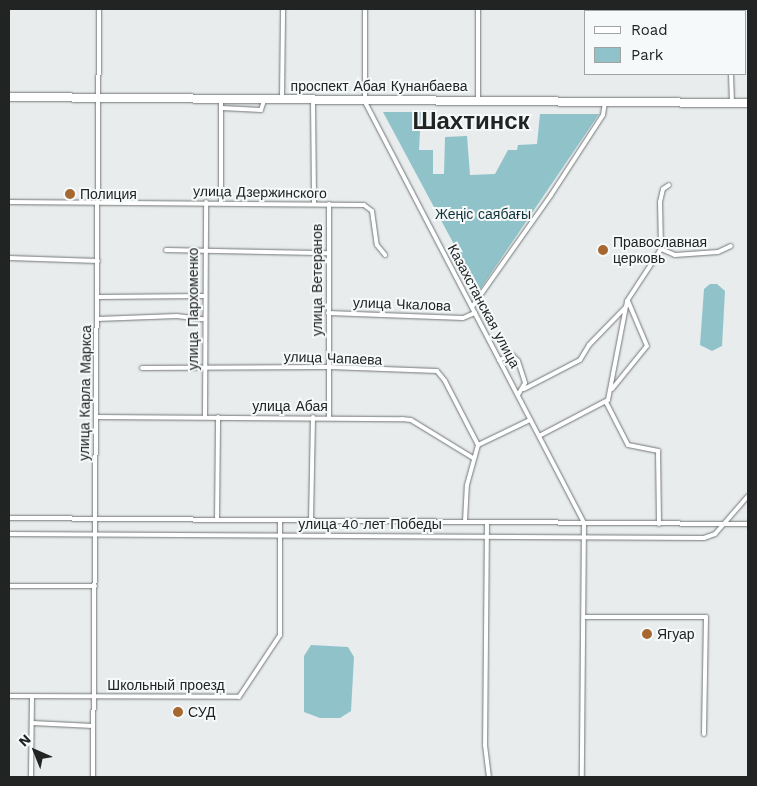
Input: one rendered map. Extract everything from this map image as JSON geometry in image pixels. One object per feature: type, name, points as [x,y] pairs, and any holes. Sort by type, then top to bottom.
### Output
[{"type":"street","name":"улица Карла Маркса","points":[[93,777],[99,9]]},
{"type":"street","points":[[282,97],[283,9]]},
{"type":"street","name":"Казахстанская улица","points":[[365,9],[365,102],[584,523]]},
{"type":"street","points":[[478,9],[478,100]]},
{"type":"street","points":[[731,75],[732,103]]},
{"type":"street","name":"проспект Абая Кунанбаева","points":[[9,94],[264,101],[478,100],[748,103]]},
{"type":"street","name":"проспект Абая Кунанбаева","points":[[221,99],[365,96],[478,100]]},
{"type":"street","name":"проспект Абая Кунанбаева","points":[[9,99],[98,97]]},
{"type":"street","points":[[221,99],[221,202]]},
{"type":"street","points":[[222,108],[261,110],[264,101]]},
{"type":"street","name":"улица Ветеранов","points":[[313,101],[314,203]]},
{"type":"street","points":[[472,307],[551,195],[603,114],[605,101]]},
{"type":"street","points":[[612,389],[627,301],[661,249],[660,202],[662,189],[669,185]]},
{"type":"street","name":"улица Дзержинского","points":[[9,202],[314,203],[369,207],[377,245],[385,255]]},
{"type":"street","name":"улица Пархоменко","points":[[205,417],[203,319],[206,202]]},
{"type":"street","name":"улица Ветеранов","points":[[329,204],[329,417]]},
{"type":"street","points":[[661,249],[675,255],[718,252],[731,246]]},
{"type":"street","points":[[166,250],[329,253]]},
{"type":"street","points":[[9,258],[98,262]]},
{"type":"street","points":[[97,297],[204,296]]},
{"type":"street","points":[[539,436],[606,402],[612,389],[647,346],[627,301]]},
{"type":"street","points":[[518,395],[524,389],[580,360],[589,345],[626,307]]},
{"type":"street","name":"улица Чкалова","points":[[328,313],[463,318],[475,313]]},
{"type":"street","points":[[97,318],[177,316],[203,319]]},
{"type":"street","points":[[499,360],[509,355],[515,356],[524,374],[524,389]]},
{"type":"street","name":"улица Чапаева","points":[[142,368],[329,367],[437,371],[445,380],[478,445]]},
{"type":"street","points":[[606,402],[628,445],[658,451],[659,524]]},
{"type":"street","name":"улица Абая","points":[[96,417],[329,417],[411,420],[473,458]]},
{"type":"street","points":[[217,520],[218,417]]},
{"type":"street","points":[[311,521],[313,417]]},
{"type":"street","points":[[465,521],[473,458],[478,445],[530,420]]},
{"type":"street","points":[[724,523],[748,496]]},
{"type":"street","name":"улица 40 лет Победы","points":[[9,518],[748,524]]},
{"type":"street","points":[[280,520],[280,535]]},
{"type":"street","points":[[487,522],[485,745],[488,777]]},
{"type":"street","points":[[582,777],[584,523]]},
{"type":"street","name":"улица 40 лет Победы","points":[[9,534],[704,538],[715,534],[724,523]]},
{"type":"street","name":"Школьный проезд","points":[[9,696],[93,697],[242,694],[280,635],[280,535]]},
{"type":"street","points":[[9,586],[95,586]]},
{"type":"street","points":[[584,617],[706,617],[704,734]]},
{"type":"street","points":[[31,777],[32,696]]},
{"type":"street","points":[[32,723],[94,726]]},
{"type":"green space","name":"Жеңіс саябағы","points":[[383,112],[421,112],[419,150],[433,150],[433,174],[444,174],[445,137],[467,136],[470,175],[495,174],[508,150],[517,150],[518,145],[537,144],[540,114],[599,114],[479,291]]},
{"type":"green space","points":[[710,284],[717,284],[725,291],[722,346],[712,351],[700,345],[704,289]]},
{"type":"green space","points":[[311,645],[348,647],[354,657],[351,711],[340,718],[320,718],[304,712],[304,656]]},
{"type":"place","name":"Полиция","points":[[70,194]]},
{"type":"place","name":"Православная церковь","points":[[603,250]]},
{"type":"place","name":"Ягуар","points":[[647,634]]},
{"type":"place","name":"СУД","points":[[178,712]]},
{"type":"district","name":"Шахтинск","points":[[471,122]]}]
